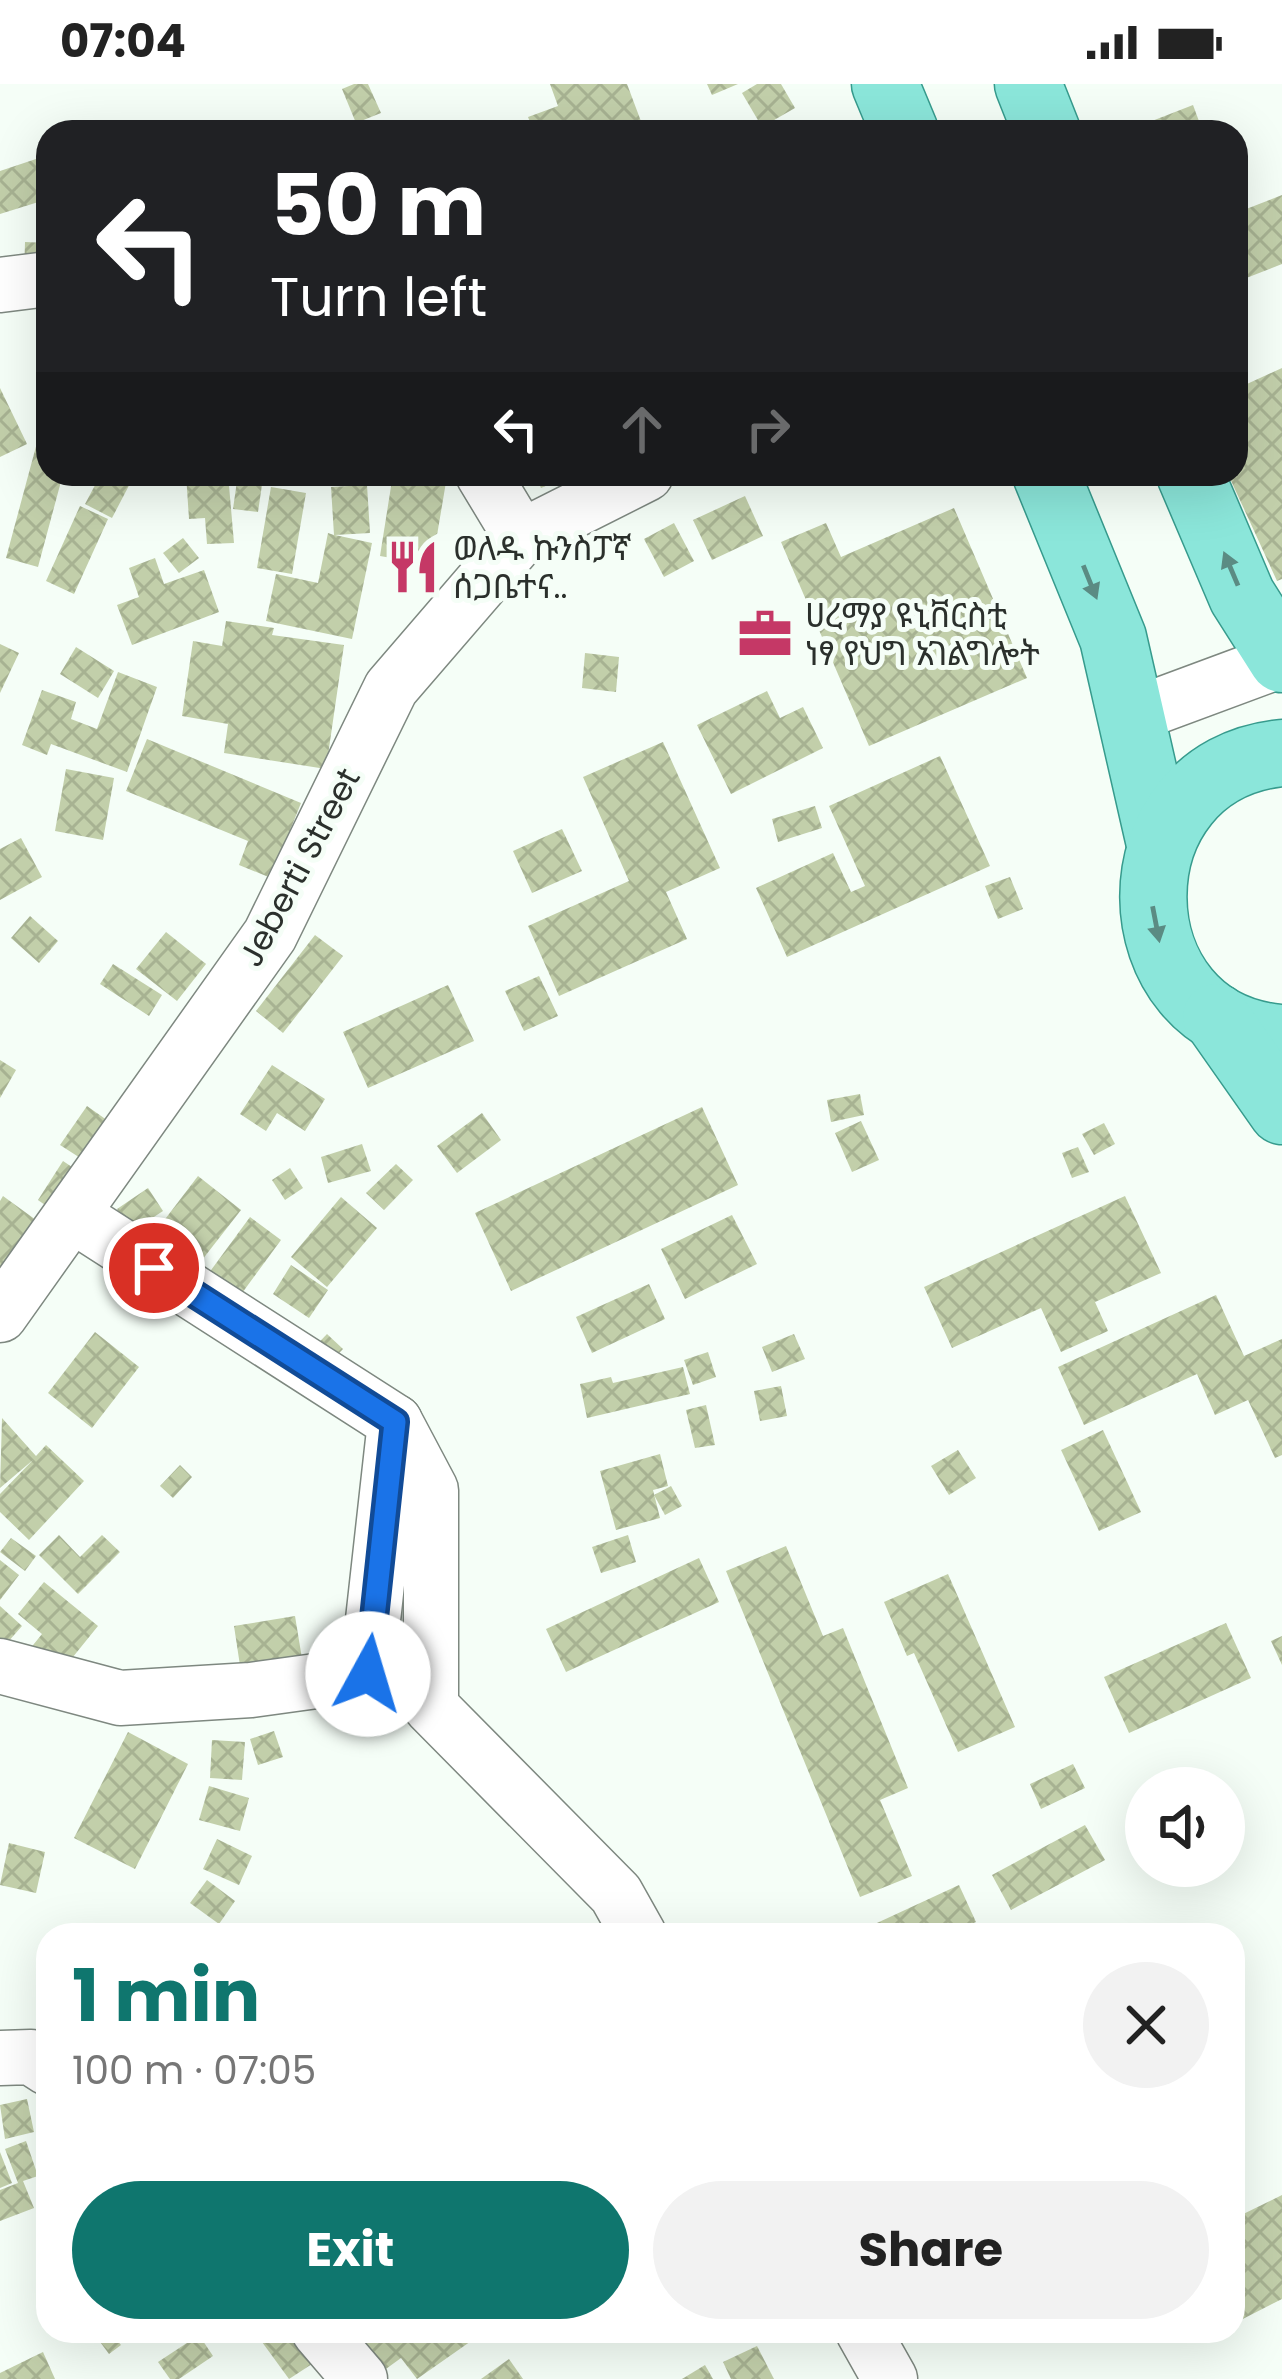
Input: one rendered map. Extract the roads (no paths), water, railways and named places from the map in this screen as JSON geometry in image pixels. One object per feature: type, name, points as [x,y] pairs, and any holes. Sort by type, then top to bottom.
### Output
[{"type":"main road","points":[[885,84],[900,120]]},
{"type":"main road","points":[[1028,84],[1043,120]]},
{"type":"main road","points":[[1051,486],[1113,638],[1160,844]]},
{"type":"main road","points":[[1195,486],[1242,596],[1282,660]]},
{"type":"main road","points":[[1282,753],[1257,756],[1216,774],[1182,805],[1160,844],[1150,889],[1156,938],[1179,983],[1216,1017],[1282,1111]]},
{"type":"main road","points":[[1216,1017],[1262,1036],[1282,1038]]},
{"type":"street","points":[[0,285],[36,280]]},
{"type":"street","points":[[490,486],[521,538]]},
{"type":"street","name":"Jeberti Street","points":[[0,1315],[270,935],[391,688],[521,538],[623,486]]},
{"type":"street","points":[[1131,716],[1282,660]]},
{"type":"street","points":[[74,1216],[395,1422],[431,1490],[431,1707],[616,1894],[632,1923]]},
{"type":"street","points":[[0,1666],[120,1698],[250,1690],[368,1674],[395,1422]]},
{"type":"street","points":[[0,2058],[36,2060]]},
{"type":"street","points":[[329,2343],[360,2379]]},
{"type":"street","points":[[869,2343],[890,2379]]},
{"type":"place","name":"ወለዱ ኩንስፓኛ ሰጋቤተና..","points":[[413,567]]},
{"type":"place","name":"ሀረማያ ዩኒቨርስቲ ነፃ የህግ አገልግሎት","points":[[765,634]]}]
